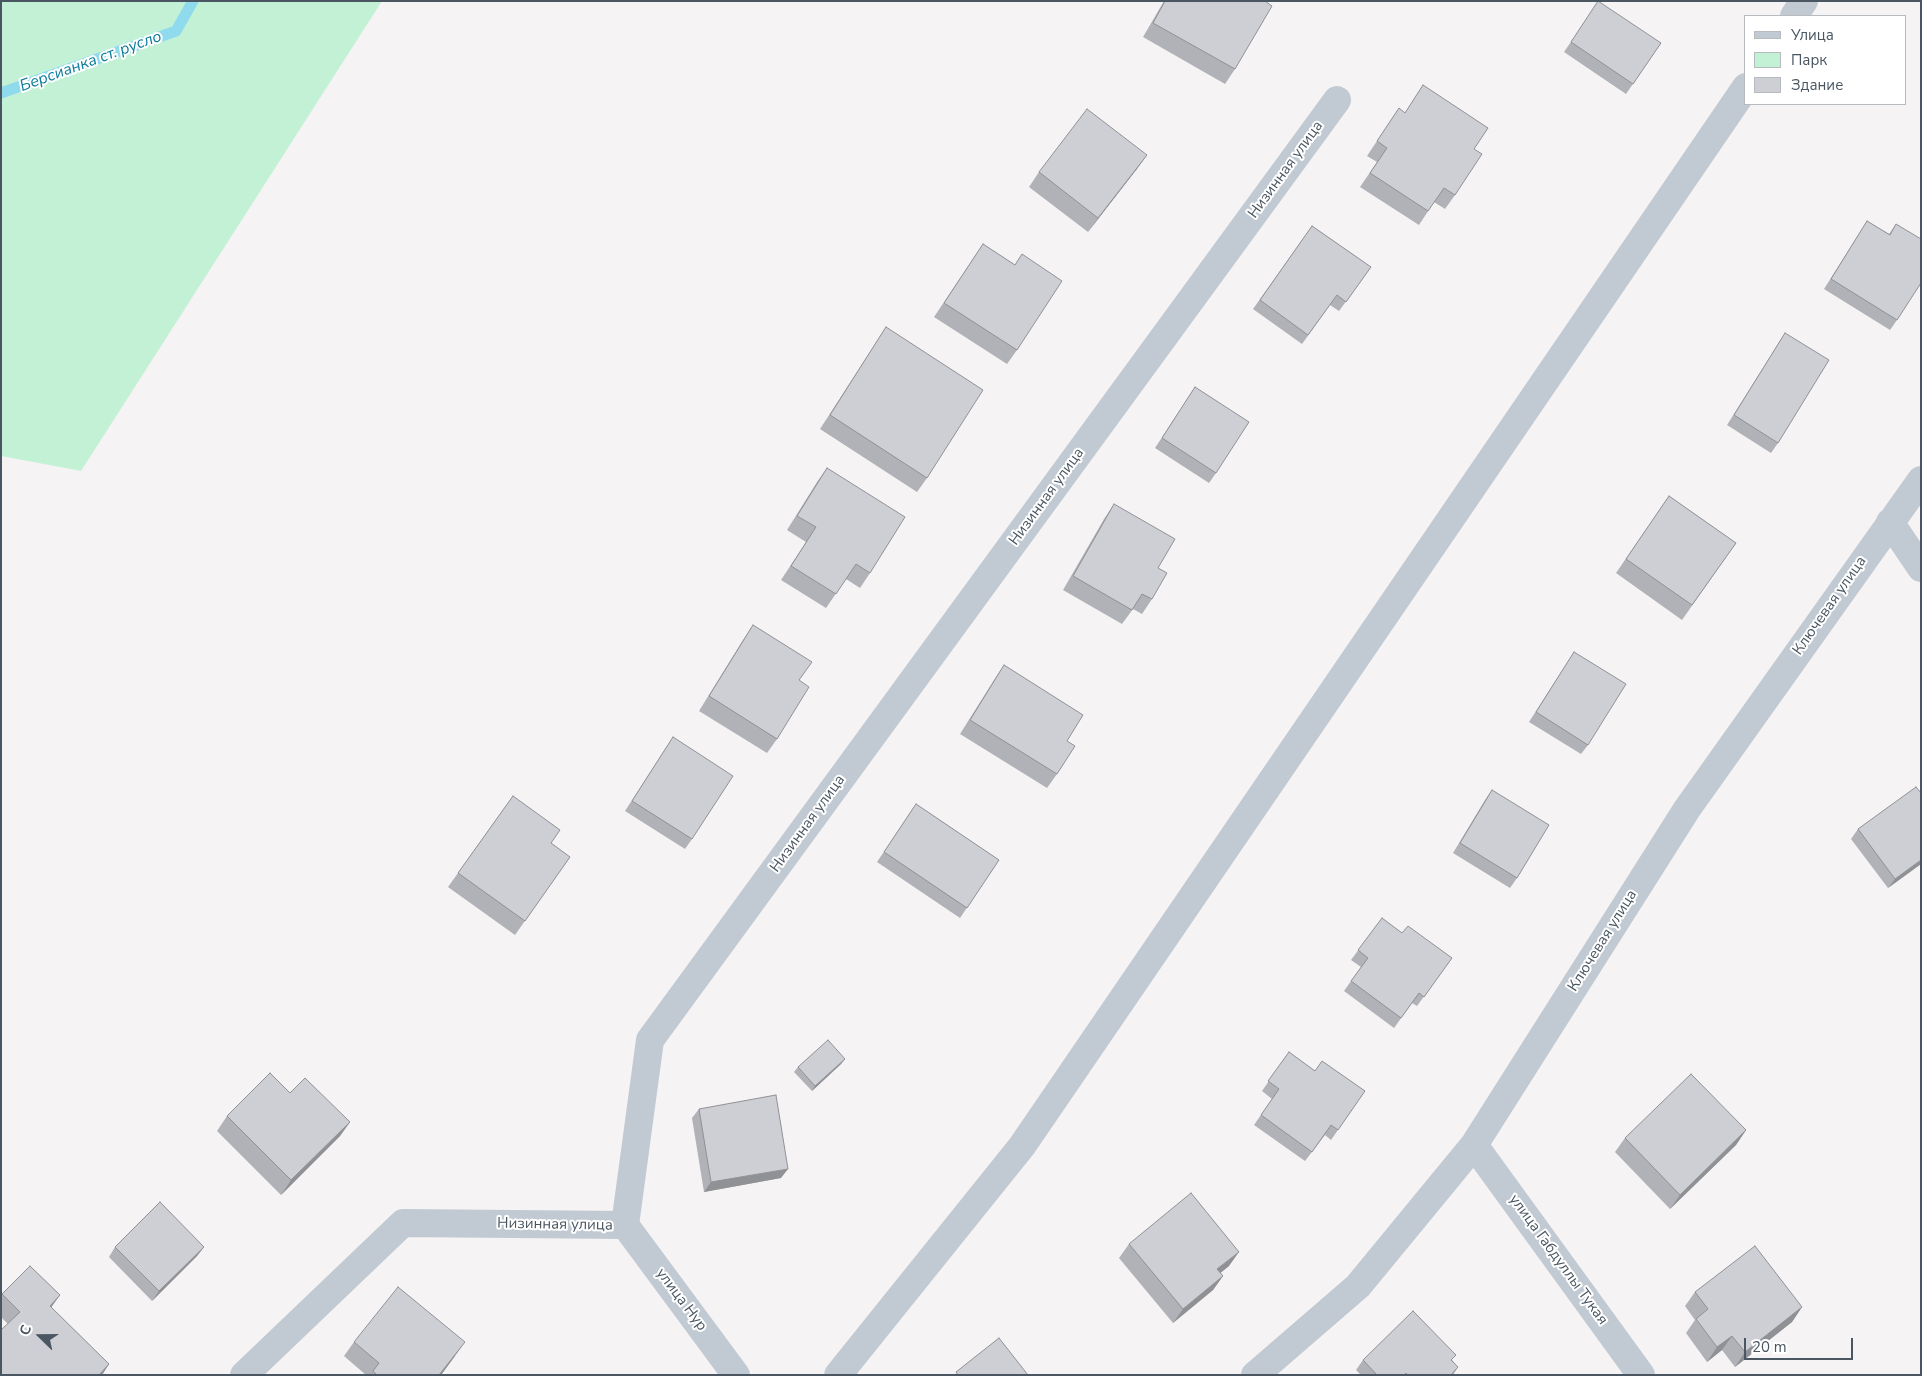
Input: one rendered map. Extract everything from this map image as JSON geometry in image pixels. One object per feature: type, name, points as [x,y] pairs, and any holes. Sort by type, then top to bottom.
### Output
[{"type":"street","points":[[1795,15],[1804,1]]},
{"type":"street","points":[[838,1375],[1022,1146],[1744,90]]},
{"type":"street","name":"Низинная улица","points":[[244,1375],[403,1224],[625,1225],[650,1040],[1337,100]]},
{"type":"street","name":"Ключевая улица","points":[[1254,1375],[1358,1286],[1474,1145],[1687,809],[1921,480]]},
{"type":"street","points":[[1890,522],[1921,568]]},
{"type":"street","name":"улица Габдуллы Тукая","points":[[1474,1145],[1641,1375]]},
{"type":"street","name":"улица Нур","points":[[625,1225],[736,1375]]},
{"type":"green space","points":[[1,1],[382,1],[81,471],[1,456]]},
{"type":"building","points":[[1165,1],[1265,1],[1272,6],[1235,69],[1153,23]]},
{"type":"building","points":[[1598,1],[1661,43],[1633,84],[1571,42]]},
{"type":"building","points":[[1423,85],[1488,128],[1474,149],[1482,154],[1455,195],[1444,188],[1428,211],[1370,173],[1387,148],[1377,141],[1399,108],[1405,113]]},
{"type":"building","points":[[1087,109],[1147,155],[1098,218],[1039,172]]},
{"type":"building","points":[[1867,221],[1890,235],[1896,224],[1921,239],[1921,283],[1897,320],[1831,279]]},
{"type":"building","points":[[1312,226],[1371,267],[1346,302],[1337,295],[1308,335],[1260,300]]},
{"type":"building","points":[[983,244],[1015,265],[1022,254],[1062,281],[1017,350],[944,303]]},
{"type":"building","points":[[886,327],[983,390],[927,478],[830,415]]},
{"type":"building","points":[[1785,333],[1829,360],[1778,443],[1734,415]]},
{"type":"building","points":[[1195,387],[1249,422],[1216,473],[1162,438]]},
{"type":"building","points":[[827,468],[905,517],[870,573],[856,564],[836,594],[791,566],[816,527],[797,516]]},
{"type":"building","points":[[1669,496],[1736,543],[1692,605],[1626,559]]},
{"type":"building","points":[[1114,504],[1175,539],[1158,568],[1167,573],[1152,599],[1142,594],[1132,610],[1073,576]]},
{"type":"building","points":[[753,625],[812,662],[799,680],[809,687],[777,739],[709,696]]},
{"type":"building","points":[[1574,652],[1626,684],[1588,745],[1536,712]]},
{"type":"building","points":[[1004,665],[1083,715],[1067,741],[1075,746],[1057,774],[970,720]]},
{"type":"building","points":[[673,737],[733,776],[692,839],[632,801]]},
{"type":"building","points":[[1916,787],[1921,793],[1921,860],[1895,879],[1858,829]]},
{"type":"building","points":[[1492,790],[1549,825],[1517,878],[1460,843]]},
{"type":"building","points":[[513,796],[560,830],[551,843],[570,857],[525,921],[458,873]]},
{"type":"building","points":[[916,804],[999,860],[967,908],[884,852]]},
{"type":"building","points":[[1382,918],[1402,933],[1408,926],[1452,958],[1424,997],[1419,993],[1401,1018],[1351,981],[1368,958],[1358,950]]},
{"type":"building","points":[[828,1040],[845,1059],[815,1086],[798,1067]]},
{"type":"building","points":[[1289,1052],[1315,1071],[1322,1061],[1365,1091],[1338,1130],[1331,1125],[1312,1152],[1261,1115],[1279,1089],[1268,1081]]},
{"type":"building","points":[[270,1073],[290,1093],[305,1078],[350,1122],[291,1180],[227,1116]]},
{"type":"building","points":[[1691,1074],[1746,1130],[1680,1195],[1625,1138]]},
{"type":"building","points":[[776,1095],[788,1169],[711,1182],[699,1109]]},
{"type":"building","points":[[1191,1193],[1239,1252],[1217,1269],[1223,1276],[1183,1309],[1129,1244]]},
{"type":"building","points":[[160,1202],[204,1247],[159,1291],[115,1247]]},
{"type":"building","points":[[1755,1246],[1802,1307],[1745,1352],[1732,1336],[1717,1347],[1696,1319],[1708,1309],[1695,1292]]},
{"type":"building","points":[[30,1266],[60,1295],[50,1306],[109,1364],[99,1375],[3,1375],[1,1373],[1,1330],[20,1312],[2,1294]]},
{"type":"building","points":[[398,1287],[465,1342],[439,1375],[377,1375],[373,1371],[379,1363],[354,1342]]},
{"type":"building","points":[[1413,1311],[1456,1355],[1451,1360],[1458,1367],[1451,1375],[1407,1375],[1406,1373],[1404,1375],[1377,1375],[1363,1360]]},
{"type":"building","points":[[999,1338],[1028,1375],[958,1375],[956,1372]]},
{"type":"waterway","name":"Берсианка ст. русло","points":[[1,93],[176,31],[193,1]]}]
